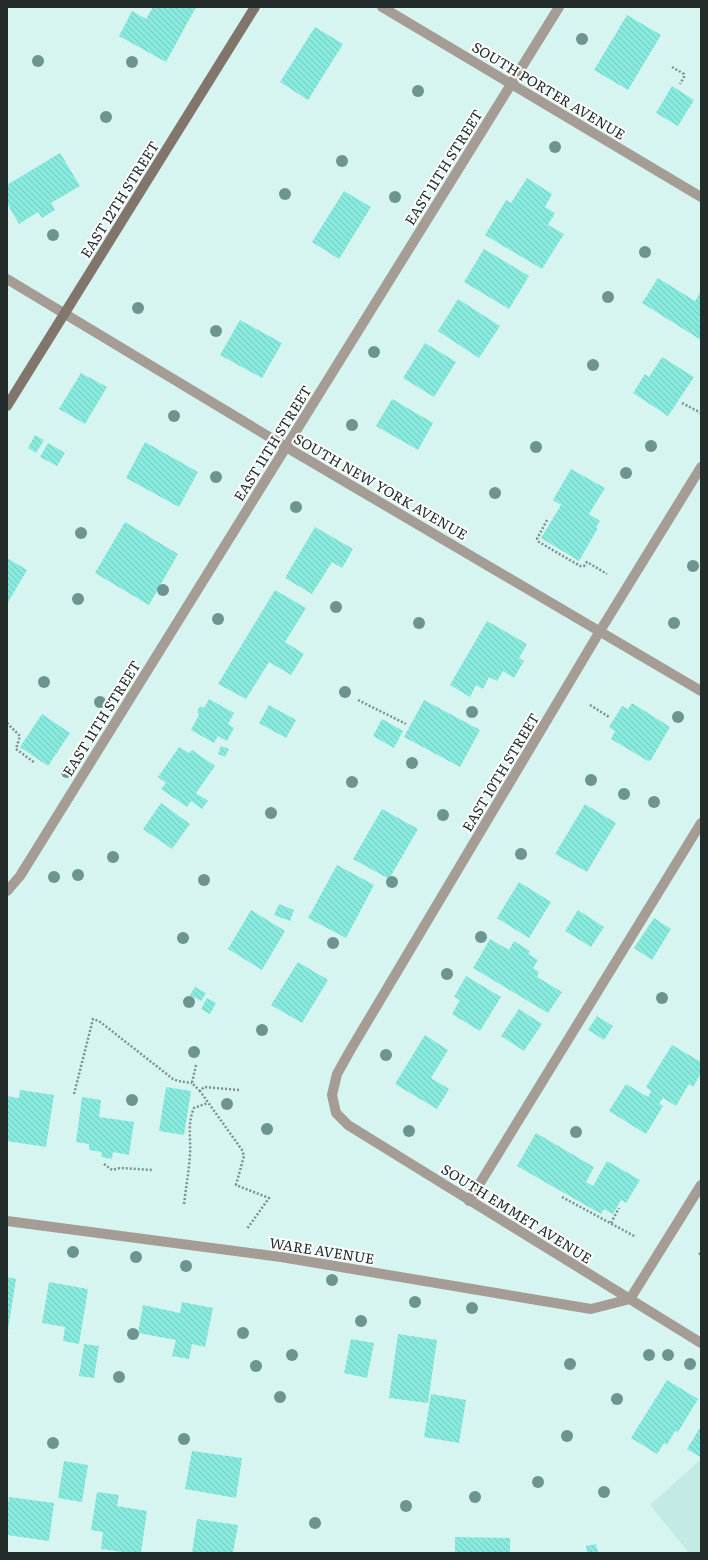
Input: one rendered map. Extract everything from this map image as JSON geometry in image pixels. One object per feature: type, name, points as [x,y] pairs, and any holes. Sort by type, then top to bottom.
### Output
[{"type":"street","name":"EAST 12TH STREET","points":[[7,406],[255,7]]},
{"type":"street","name":"SOUTH PORTER AVENUE","points":[[382,7],[701,197]]},
{"type":"street","name":"EAST 11TH STREET","points":[[7,891],[20,876],[559,7]]},
{"type":"street","name":"SOUTH NEW YORK AVENUE","points":[[7,279],[286,447],[701,691]]},
{"type":"street","name":"EAST 10TH STREET","points":[[332,1095],[337,1074],[351,1049],[600,631],[701,467]]},
{"type":"street","points":[[469,1201],[701,823]]},
{"type":"street","name":"SOUTH EMMET AVENUE","points":[[332,1095],[336,1113],[348,1125],[701,1343]]},
{"type":"street","points":[[630,1299],[701,1185]]},
{"type":"street","name":"WARE AVENUE","points":[[7,1221],[281,1257],[591,1309],[630,1299]]},
{"type":"path","points":[[672,67],[684,74],[680,84]]},
{"type":"path","points":[[682,404],[701,414]]},
{"type":"path","points":[[547,520],[537,539],[539,542],[580,566],[584,566],[587,562],[608,574]]},
{"type":"path","points":[[358,700],[406,724]]},
{"type":"path","points":[[590,705],[609,717]]},
{"type":"path","points":[[7,723],[20,736],[16,749],[35,763]]},
{"type":"path","points":[[74,1094],[93,1019],[99,1021],[173,1079],[192,1083],[200,1090],[242,1150],[244,1156],[236,1186],[269,1198],[247,1229]]},
{"type":"path","points":[[192,1083],[196,1065]]},
{"type":"path","points":[[200,1090],[204,1087],[239,1090]]},
{"type":"path","points":[[184,1204],[190,1153],[189,1135],[191,1115],[194,1108],[208,1103]]},
{"type":"path","points":[[104,1164],[112,1170],[120,1168],[152,1170]]},
{"type":"path","points":[[562,1197],[636,1237]]},
{"type":"path","points":[[611,1223],[619,1208]]},
{"type":"shaded area","points":[[701,1459],[701,1553],[689,1553],[650,1505]]},
{"type":"building","points":[[153,7],[196,7],[166,62],[119,36],[132,11],[146,19]]},
{"type":"building","points":[[627,15],[661,35],[628,90],[594,70]]},
{"type":"building","points":[[315,27],[343,44],[308,100],[280,82]]},
{"type":"building","points":[[672,86],[694,100],[678,126],[656,113]]},
{"type":"building","points":[[60,153],[80,186],[51,203],[55,210],[42,218],[38,212],[19,224],[7,203],[7,185]]},
{"type":"building","points":[[527,178],[552,194],[545,207],[555,213],[548,225],[564,234],[542,269],[485,235],[506,200],[511,203]]},
{"type":"building","points":[[344,191],[371,207],[339,259],[312,242]]},
{"type":"building","points":[[484,249],[529,276],[509,309],[464,282]]},
{"type":"building","points":[[658,278],[695,301],[701,291],[701,340],[642,303]]},
{"type":"building","points":[[458,299],[500,326],[479,358],[438,331]]},
{"type":"building","points":[[240,320],[282,343],[262,378],[220,355]]},
{"type":"building","points":[[425,343],[456,362],[434,397],[403,378]]},
{"type":"building","points":[[662,357],[694,377],[668,416],[633,393],[645,374],[649,377]]},
{"type":"building","points":[[81,373],[107,387],[85,424],[59,409]]},
{"type":"building","points":[[392,399],[433,423],[418,450],[376,426]]},
{"type":"building","points":[[35,435],[44,440],[36,453],[28,448]]},
{"type":"building","points":[[145,442],[198,472],[179,507],[126,478]]},
{"type":"building","points":[[48,443],[65,453],[57,466],[40,457]]},
{"type":"building","points":[[571,469],[605,488],[589,514],[600,521],[596,527],[598,528],[579,561],[541,538],[561,505],[553,500]]},
{"type":"building","points":[[125,522],[178,554],[149,605],[95,573]]},
{"type":"building","points":[[315,527],[353,549],[342,568],[332,562],[312,594],[285,578]]},
{"type":"building","points":[[7,558],[27,570],[7,604]]},
{"type":"building","points":[[275,590],[306,608],[285,642],[304,654],[291,675],[269,662],[246,699],[218,684]]},
{"type":"building","points":[[487,621],[527,644],[519,658],[524,661],[514,678],[503,671],[497,681],[489,677],[483,689],[476,685],[470,697],[450,685]]},
{"type":"building","points":[[209,699],[234,713],[228,724],[234,728],[227,741],[218,736],[214,743],[191,730],[199,715],[197,712],[200,706],[204,708]]},
{"type":"building","points":[[424,700],[480,730],[460,767],[404,737]]},
{"type":"building","points":[[632,703],[670,727],[651,760],[648,761],[611,739],[615,731],[609,727],[622,706],[628,709]]},
{"type":"building","points":[[269,705],[296,720],[286,738],[259,723]]},
{"type":"building","points":[[42,714],[70,733],[48,766],[20,747]]},
{"type":"building","points":[[382,719],[403,731],[394,748],[373,736]]},
{"type":"building","points":[[221,746],[229,749],[225,757],[218,754]]},
{"type":"building","points":[[179,747],[189,753],[192,750],[215,766],[196,793],[208,801],[202,809],[191,801],[187,807],[161,789],[166,783],[158,777]]},
{"type":"building","points":[[161,803],[190,824],[172,849],[143,829]]},
{"type":"building","points":[[585,804],[616,823],[587,872],[555,854]]},
{"type":"building","points":[[382,809],[418,829],[389,879],[353,859]]},
{"type":"building","points":[[337,865],[374,885],[346,938],[308,918]]},
{"type":"building","points":[[519,882],[551,902],[529,938],[497,918]]},
{"type":"building","points":[[279,904],[294,910],[290,921],[274,915]]},
{"type":"building","points":[[251,910],[285,931],[262,970],[228,949]]},
{"type":"building","points":[[578,910],[604,927],[591,947],[565,931]]},
{"type":"building","points":[[654,918],[671,929],[652,960],[634,948]]},
{"type":"building","points":[[490,939],[509,950],[514,941],[530,951],[528,954],[538,960],[533,968],[539,972],[537,977],[562,992],[548,1013],[473,968]]},
{"type":"building","points":[[298,962],[328,980],[302,1023],[271,1005]]},
{"type":"building","points":[[466,976],[501,997],[480,1031],[452,1014],[460,1000],[454,997]]},
{"type":"building","points":[[195,987],[206,993],[201,1001],[190,995]]},
{"type":"building","points":[[207,998],[216,1003],[210,1014],[201,1009]]},
{"type":"building","points":[[519,1009],[542,1024],[524,1051],[501,1036]]},
{"type":"building","points":[[597,1016],[613,1026],[604,1040],[588,1030]]},
{"type":"building","points":[[425,1035],[448,1050],[431,1078],[449,1089],[437,1109],[395,1084]]},
{"type":"building","points":[[672,1045],[701,1062],[701,1073],[693,1087],[689,1084],[676,1106],[663,1098],[659,1104],[663,1106],[646,1134],[609,1111],[626,1084],[648,1097],[651,1091],[646,1087]]},
{"type":"building","points":[[166,1087],[191,1091],[184,1135],[159,1131]]},
{"type":"building","points":[[20,1090],[54,1095],[46,1147],[7,1141],[7,1096],[19,1098]]},
{"type":"building","points":[[82,1097],[101,1100],[99,1117],[134,1122],[129,1155],[113,1152],[112,1159],[101,1157],[102,1152],[89,1150],[89,1144],[76,1142]]},
{"type":"building","points":[[536,1133],[594,1167],[586,1182],[593,1186],[607,1161],[640,1180],[626,1203],[621,1200],[613,1214],[604,1209],[601,1214],[517,1166]]},
{"type":"building","points":[[7,1277],[16,1279],[8,1330],[7,1330]]},
{"type":"building","points":[[49,1282],[88,1289],[79,1344],[63,1341],[65,1327],[42,1323]]},
{"type":"building","points":[[182,1302],[213,1308],[205,1347],[192,1344],[189,1359],[172,1356],[176,1340],[138,1333],[143,1305],[180,1313]]},
{"type":"building","points":[[398,1334],[437,1340],[428,1403],[389,1398]]},
{"type":"building","points":[[351,1339],[374,1343],[367,1378],[344,1373]]},
{"type":"building","points":[[84,1344],[99,1346],[94,1378],[79,1376]]},
{"type":"building","points":[[667,1380],[698,1399],[678,1432],[675,1431],[667,1445],[664,1443],[657,1454],[631,1438]]},
{"type":"building","points":[[431,1394],[466,1400],[459,1443],[424,1437]]},
{"type":"building","points":[[701,1426],[701,1456],[700,1457],[687,1449]]},
{"type":"building","points":[[192,1451],[242,1458],[236,1498],[185,1489]]},
{"type":"building","points":[[64,1461],[88,1465],[82,1502],[58,1498]]},
{"type":"building","points":[[97,1492],[119,1495],[117,1506],[147,1511],[141,1553],[101,1549],[103,1532],[91,1530]]},
{"type":"building","points":[[9,1497],[54,1503],[49,1541],[7,1535],[7,1509]]},
{"type":"building","points":[[197,1519],[238,1525],[233,1553],[192,1553]]},
{"type":"building","points":[[455,1537],[510,1538],[510,1553],[455,1553]]},
{"type":"building","points":[[596,1544],[598,1553],[587,1553],[586,1546]]}]
